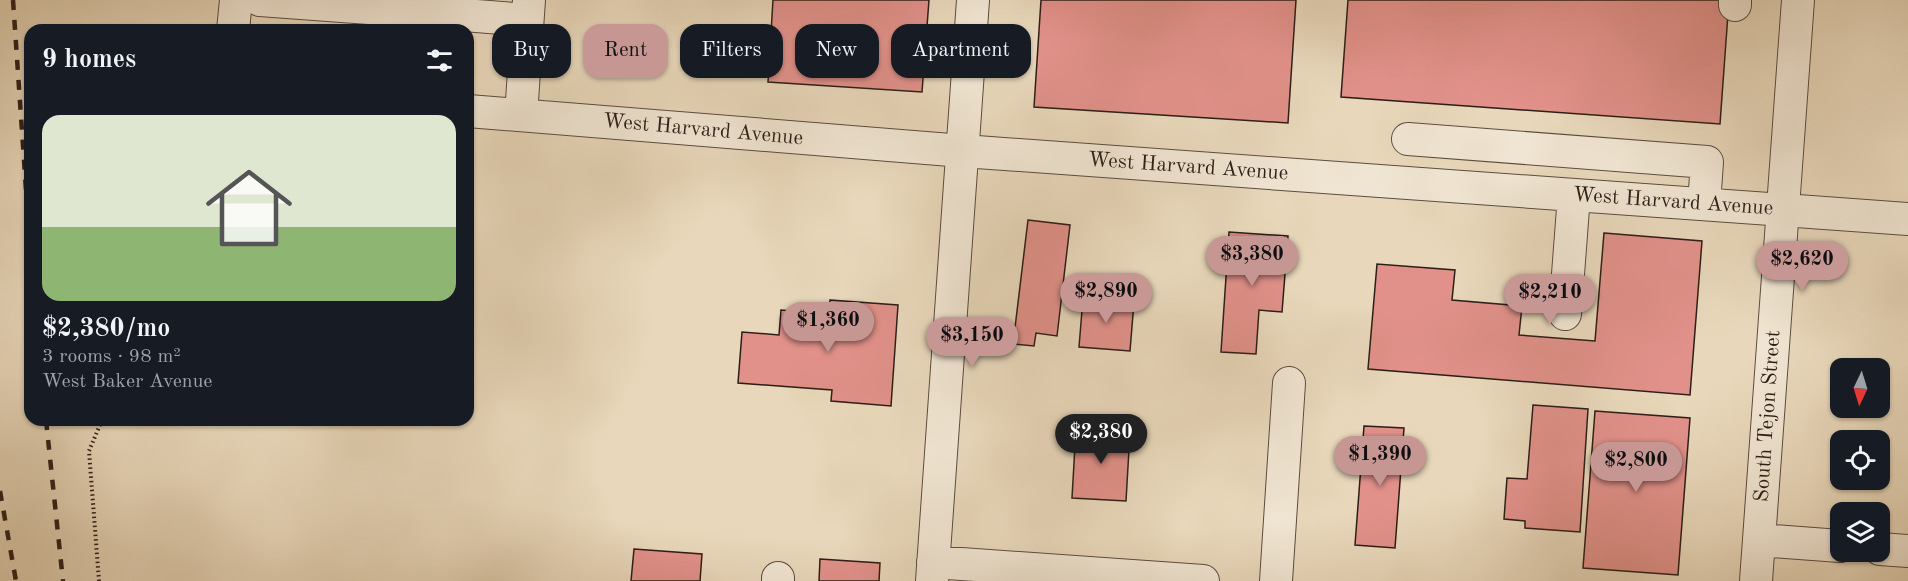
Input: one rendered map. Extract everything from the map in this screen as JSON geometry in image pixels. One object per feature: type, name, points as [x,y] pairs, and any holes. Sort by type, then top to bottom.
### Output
[{"type":"street","points":[[234,24],[236,0]]},
{"type":"street","points":[[260,0],[528,10],[521,115]]},
{"type":"street","points":[[973,0],[932,571],[1195,581]]},
{"type":"street","name":"South Tejon Street","points":[[1756,581],[1798,0]]},
{"type":"street","name":"West Harvard Avenue","points":[[474,111],[963,151],[1908,219]]},
{"type":"street","points":[[1408,139],[1707,162],[1704,204]]},
{"type":"street","points":[[1493,189],[1496,145]]},
{"type":"street","points":[[1565,314],[1574,195]]},
{"type":"street","points":[[1276,581],[1289,383]]},
{"type":"street","points":[[1759,540],[1830,545]]},
{"type":"street","points":[[1890,550],[1908,551]]},
{"type":"path","points":[[99,426],[89,451],[99,581]]},
{"type":"building","points":[[773,0],[929,0],[927,24],[891,24],[891,78],[923,78],[922,92],[768,82],[768,78],[783,78],[783,24],[772,24]]},
{"type":"building","points":[[1041,0],[1296,0],[1288,123],[1034,107]]},
{"type":"building","points":[[1348,0],[1729,0],[1720,124],[1341,97]]},
{"type":"building","points":[[1028,220],[1070,225],[1057,336],[1036,333],[1034,346],[1013,344]]},
{"type":"building","points":[[1229,232],[1288,236],[1282,312],[1259,310],[1256,354],[1221,352]]},
{"type":"building","points":[[1604,233],[1702,241],[1690,395],[1368,369],[1377,264],[1455,270],[1452,300],[1522,306],[1519,335],[1595,341]]},
{"type":"building","points":[[1083,298],[1134,302],[1130,351],[1079,347]]},
{"type":"building","points":[[830,300],[898,305],[891,406],[831,401],[832,390],[738,383],[742,332],[779,335],[781,310],[829,314]]},
{"type":"building","points":[[1533,405],[1588,409],[1580,532],[1525,528],[1525,521],[1504,519],[1507,478],[1527,479]]},
{"type":"building","points":[[1595,411],[1690,418],[1678,575],[1583,568]]},
{"type":"building","points":[[1364,426],[1404,428],[1395,548],[1355,545]]},
{"type":"building","points":[[1076,428],[1130,432],[1126,501],[1072,498]]},
{"type":"building","points":[[634,549],[702,554],[700,581],[631,581]]},
{"type":"building","points":[[820,559],[880,563],[879,581],[819,581]]},
{"type":"railway","points":[[13,0],[24,160]]},
{"type":"railway","points":[[47,426],[63,581]]},
{"type":"railway","points":[[0,491],[16,581]]}]
